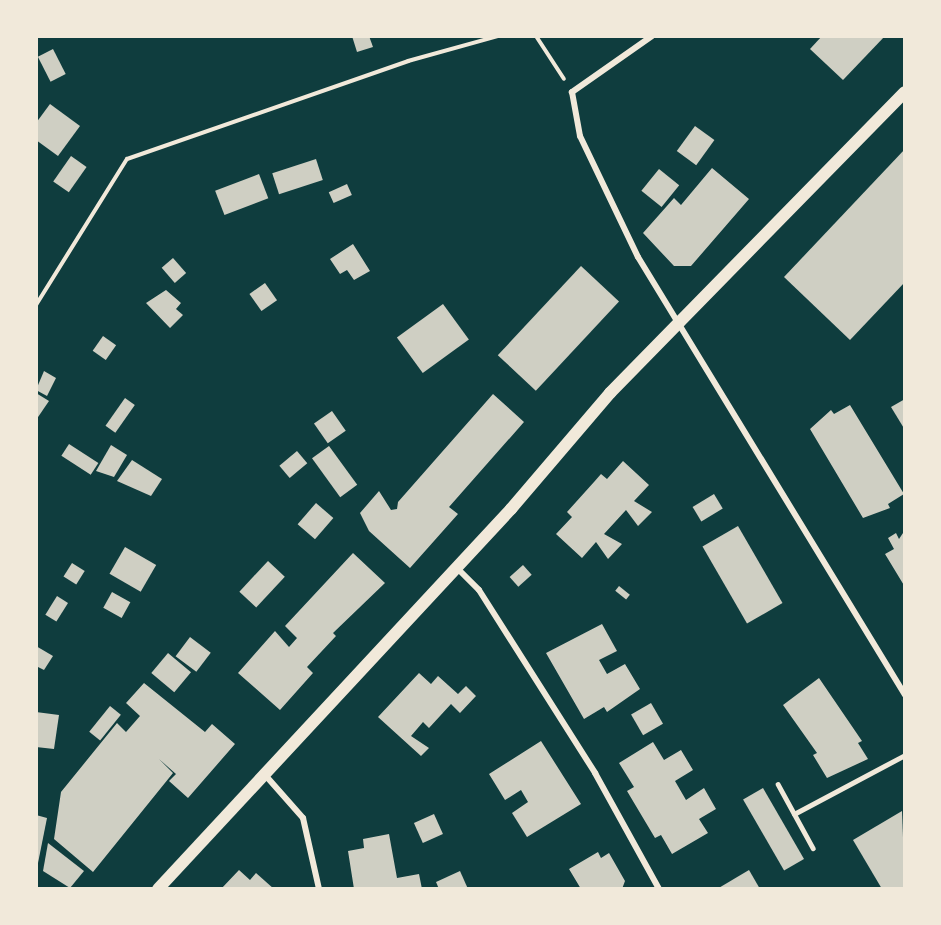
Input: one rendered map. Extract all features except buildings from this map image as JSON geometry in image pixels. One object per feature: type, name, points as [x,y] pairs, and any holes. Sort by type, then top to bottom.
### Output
[{"type":"main road","points":[[158,889],[266,776],[457,568],[610,393],[905,92]]},
{"type":"street","points":[[652,36],[572,92],[580,136],[610,208],[905,695]]},
{"type":"street","points":[[457,568],[479,590],[595,773],[659,889]]},
{"type":"street","points":[[266,776],[303,818],[319,889]]},
{"type":"lane","points":[[794,814],[905,755]]},
{"type":"lane","points":[[778,784],[813,848]]},
{"type":"path","points":[[36,305],[127,159],[139,152],[498,36]]},
{"type":"path","points":[[536,36],[572,92]]}]
